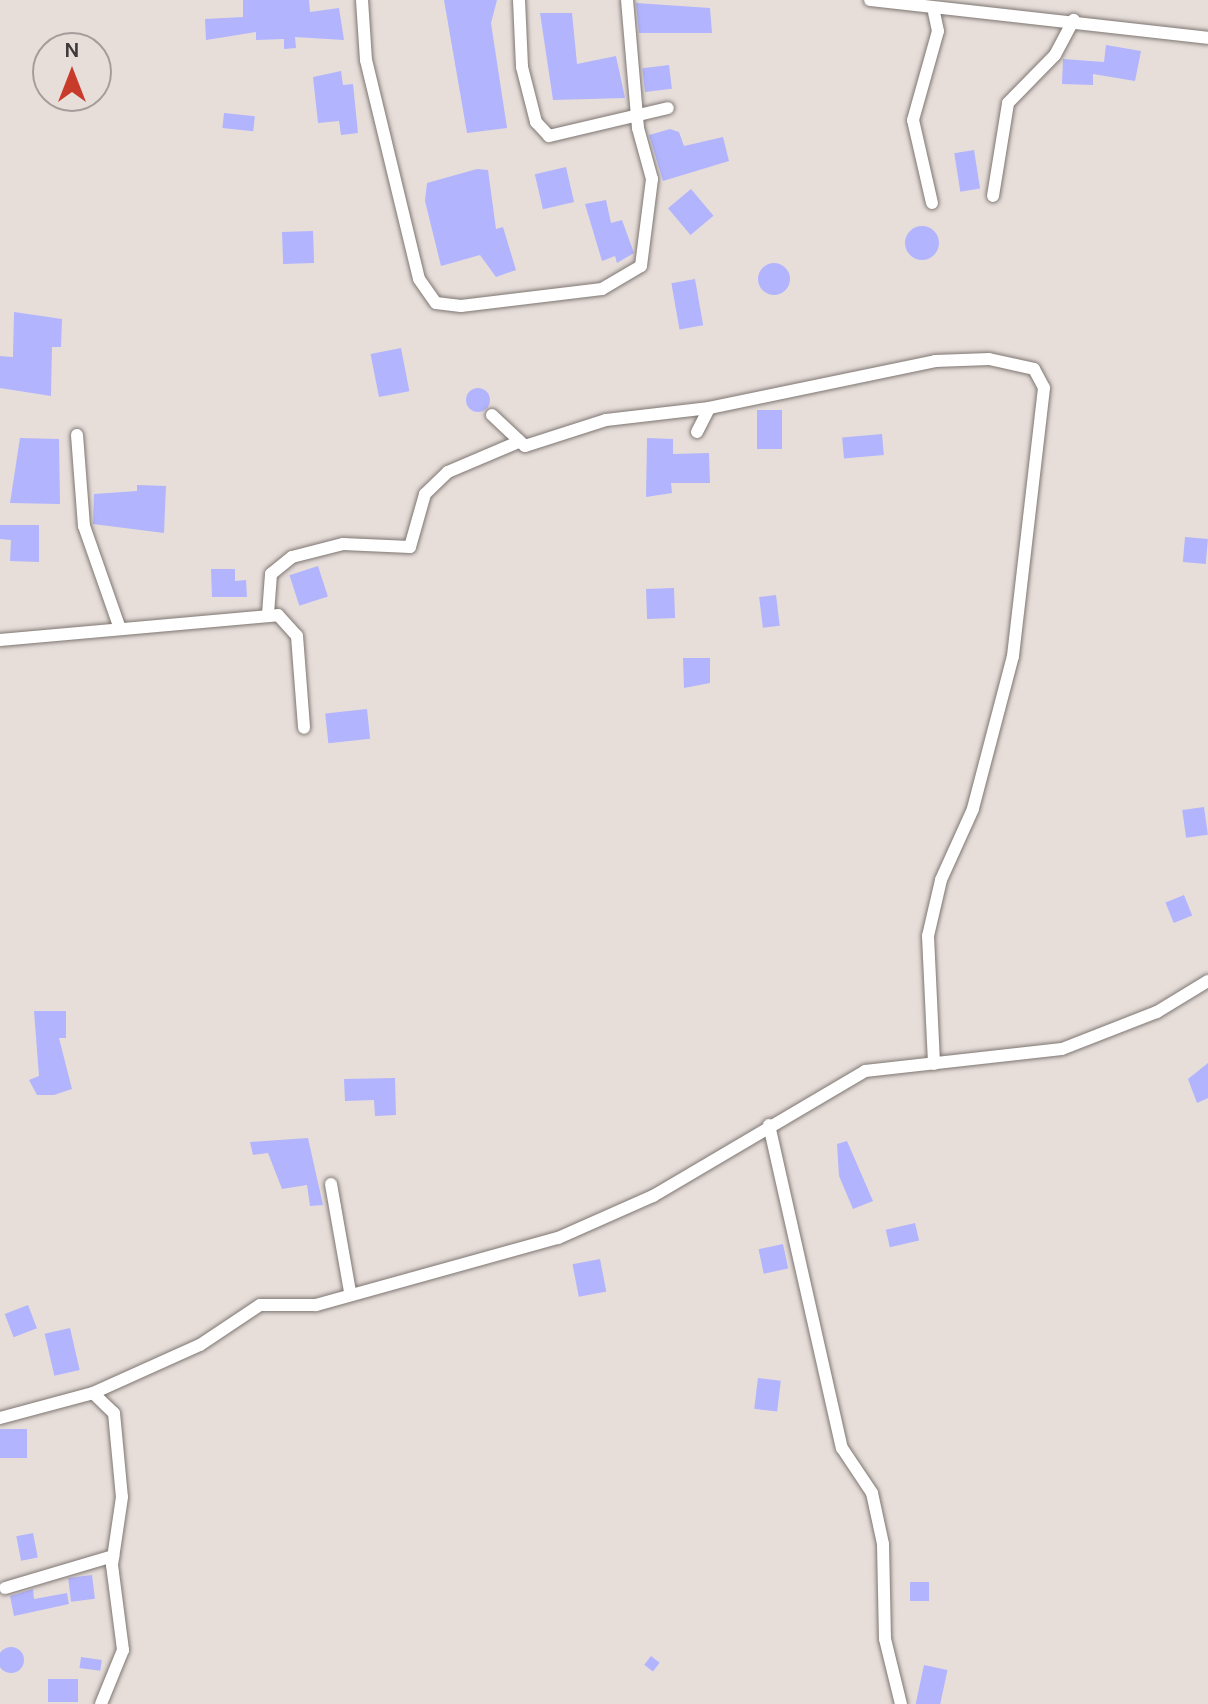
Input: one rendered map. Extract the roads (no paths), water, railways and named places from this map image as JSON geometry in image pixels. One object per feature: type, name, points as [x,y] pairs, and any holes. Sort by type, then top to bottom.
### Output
[{"type":"street","points":[[362,0],[389,168],[419,279],[436,303],[602,289],[641,266],[652,179],[636,112],[627,0]]},
{"type":"street","points":[[519,0],[522,67],[536,122],[549,136],[636,112],[668,108]]},
{"type":"street","points":[[870,0],[934,12],[1074,20],[1208,38]]},
{"type":"street","points":[[932,203],[913,120],[938,31],[934,12]]},
{"type":"street","points":[[993,196],[1008,103],[1055,55],[1074,20]]},
{"type":"street","points":[[268,614],[271,574],[292,557],[343,544],[410,547],[425,494],[448,472],[516,443],[549,443],[606,420],[709,408],[935,361],[989,359],[1034,369],[1044,388],[1013,656],[973,809],[941,880],[928,936],[934,1064]]},
{"type":"street","points":[[697,432],[709,408]]},
{"type":"street","points":[[492,415],[516,443]]},
{"type":"street","points":[[77,435],[84,526],[119,626]]},
{"type":"street","points":[[0,640],[40,642],[119,626],[268,614],[297,636],[304,728]]},
{"type":"street","points":[[0,1418],[93,1393],[200,1345],[260,1305],[316,1305],[350,1292],[569,1234],[653,1196],[865,1071],[1062,1049],[1146,1018],[1208,981]]},
{"type":"street","points":[[769,1125],[842,1448],[872,1493],[877,1518],[885,1639],[901,1704]]},
{"type":"street","points":[[331,1184],[350,1292]]},
{"type":"street","points":[[93,1393],[109,1401],[116,1425],[122,1497],[113,1556],[123,1650],[101,1704]]},
{"type":"street","points":[[5,1588],[113,1556]]}]
